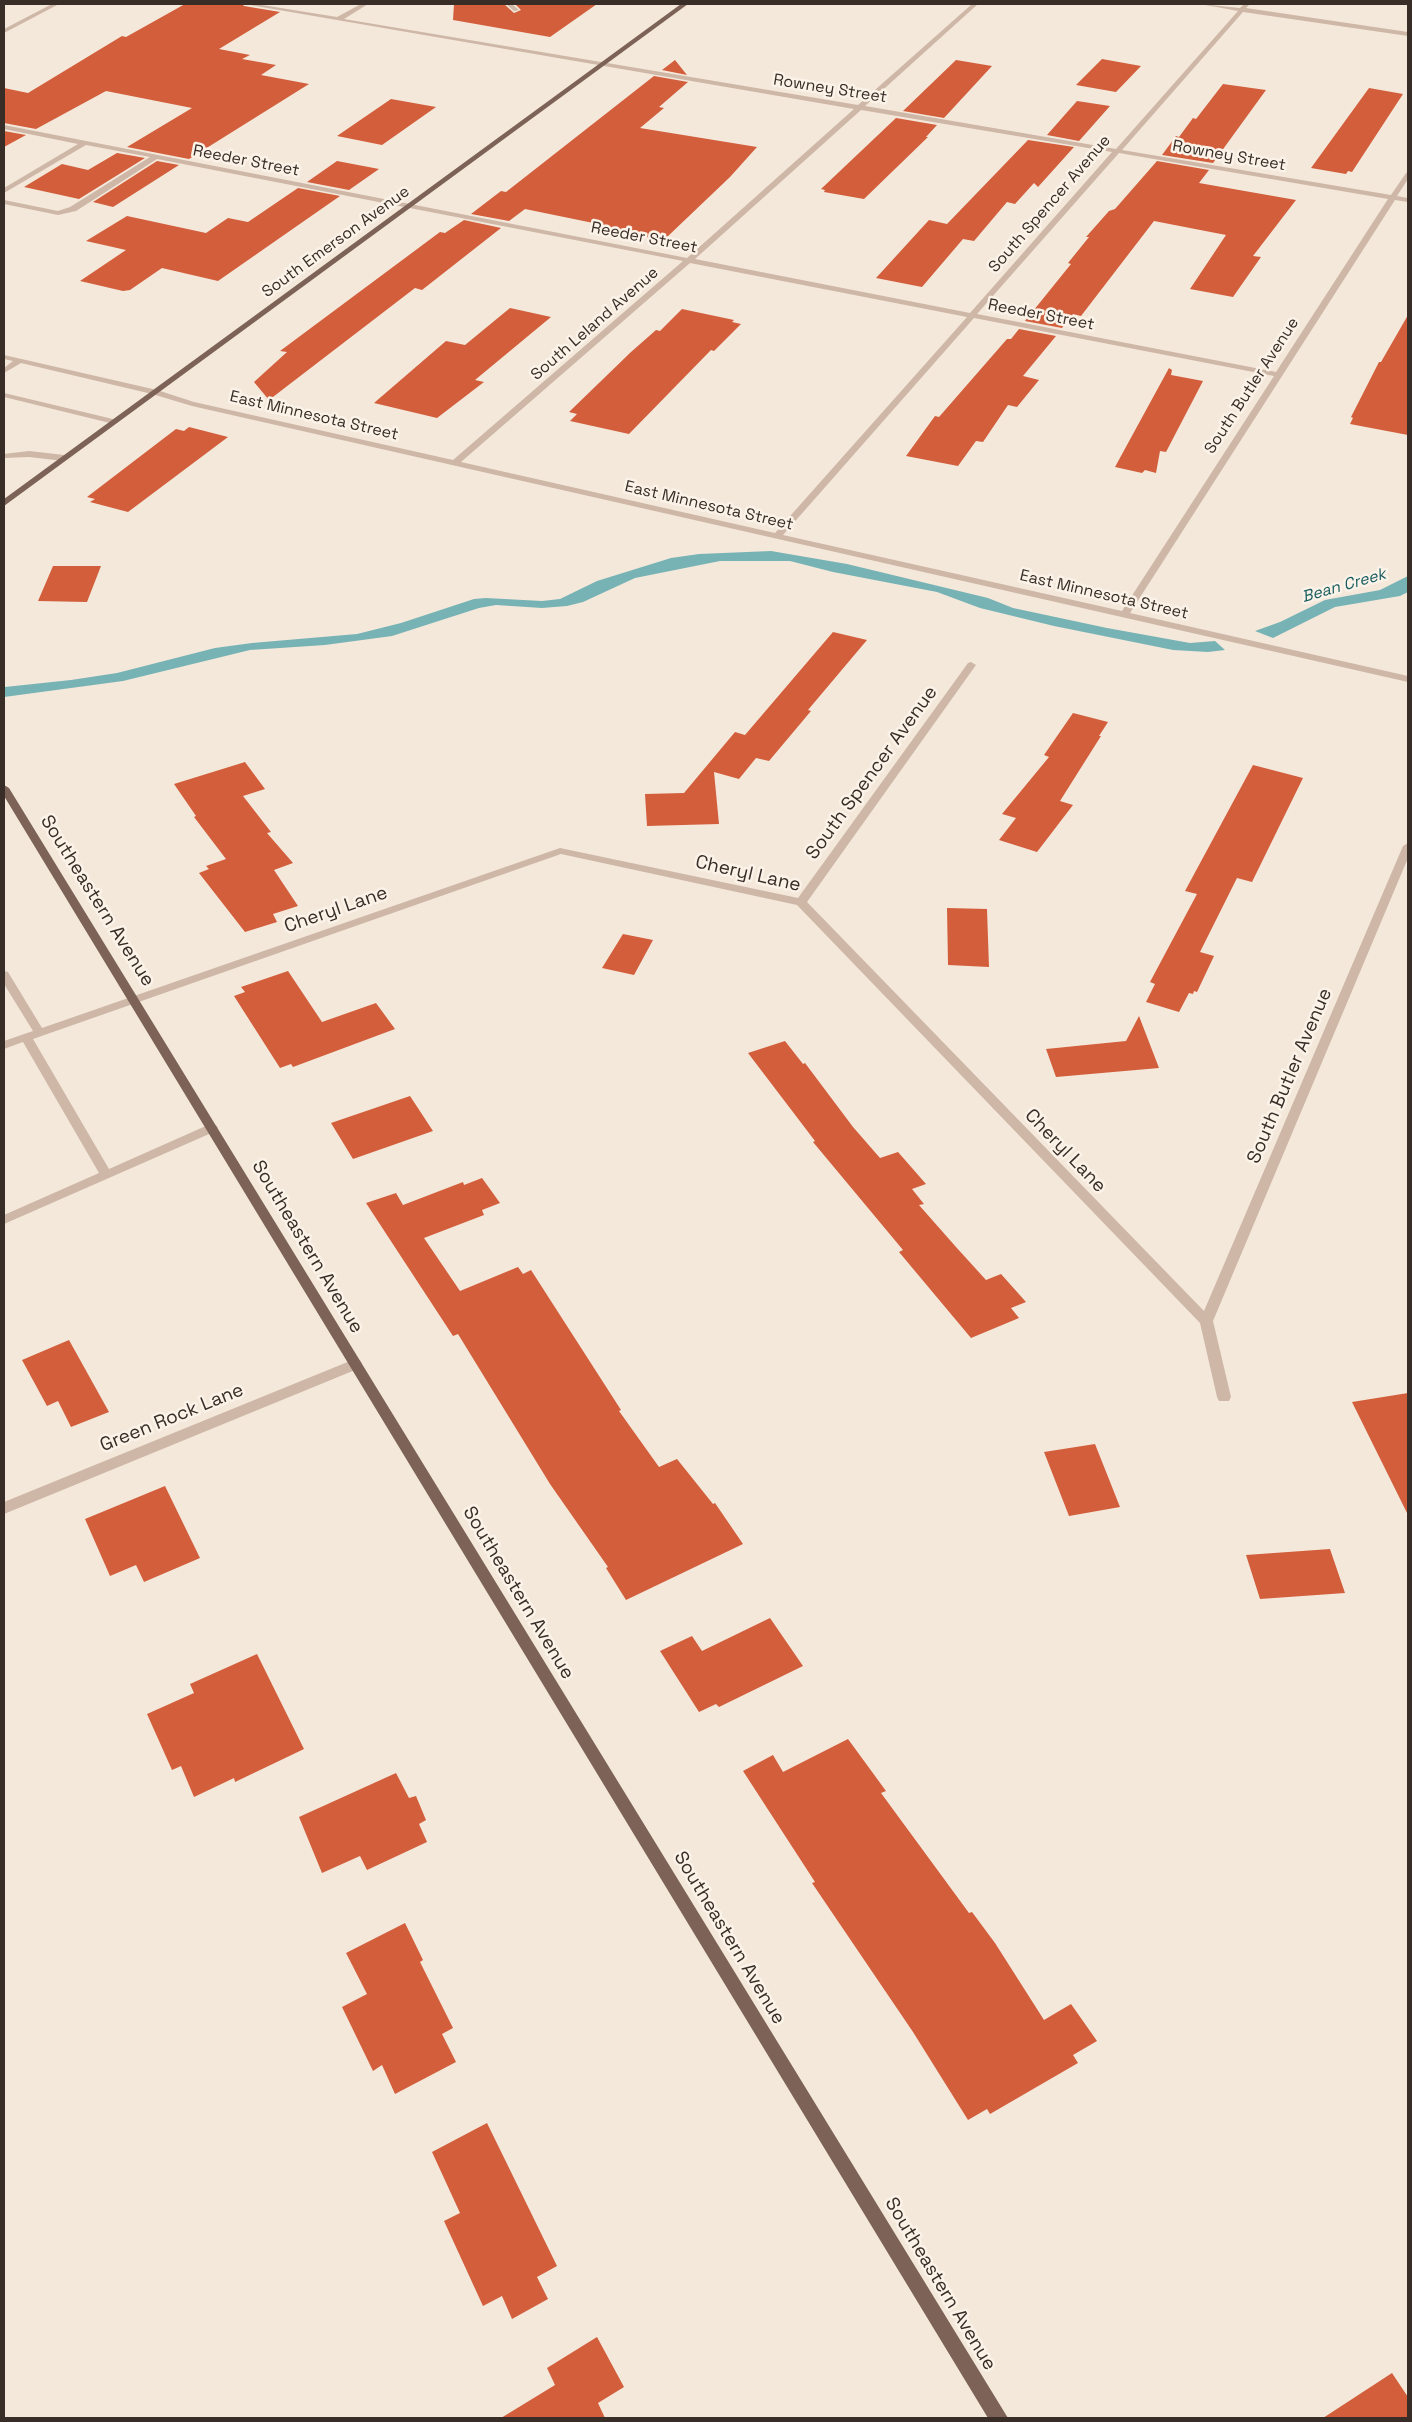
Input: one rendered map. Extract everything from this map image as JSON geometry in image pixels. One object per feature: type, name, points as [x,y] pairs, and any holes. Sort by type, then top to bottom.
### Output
[{"type":"main road","name":"South Emerson Avenue","points":[[4,503],[685,4]]},
{"type":"main road","name":"Southeastern Avenue","points":[[4,788],[999,2418]]},
{"type":"street","points":[[4,31],[56,4]]},
{"type":"street","name":"Rowney Street","points":[[247,4],[1408,200]]},
{"type":"street","points":[[339,19],[364,4]]},
{"type":"street","points":[[508,4],[516,10]]},
{"type":"street","name":"South Leland Avenue","points":[[455,463],[688,261],[975,4]]},
{"type":"street","points":[[1203,4],[1244,7],[1408,34]]},
{"type":"street","name":"South Spencer Avenue","points":[[776,537],[1244,7]]},
{"type":"street","name":"Reeder Street","points":[[4,127],[1279,375]]},
{"type":"street","points":[[4,192],[84,143]]},
{"type":"street","points":[[4,202],[58,213],[73,209],[155,157]]},
{"type":"street","name":"South Butler Avenue","points":[[1124,615],[1408,174]]},
{"type":"street","name":"East Minnesota Street","points":[[4,357],[154,392],[192,404],[1408,679]]},
{"type":"street","points":[[4,371],[19,361]]},
{"type":"street","points":[[4,395],[114,422]]},
{"type":"street","points":[[4,456],[29,454],[64,458]]},
{"type":"street","name":"South Spencer Avenue","points":[[801,902],[971,665]]},
{"type":"street","name":"South Butler Avenue","points":[[1206,1321],[1408,846]]},
{"type":"street","name":"Cheryl Lane","points":[[4,1045],[133,998],[560,851],[801,902],[1206,1321]]},
{"type":"street","points":[[4,976],[39,1032]]},
{"type":"street","points":[[26,1037],[106,1175]]},
{"type":"street","points":[[4,1220],[212,1128]]},
{"type":"street","points":[[1206,1321],[1224,1397]]},
{"type":"street","name":"Green Rock Lane","points":[[4,1508],[355,1364]]},
{"type":"water","points":[[771,551],[847,564],[988,598],[1013,608],[1107,628],[1190,643],[1215,641],[1225,650],[1208,652],[1173,650],[1054,626],[980,608],[937,592],[833,572],[790,561],[720,561],[635,578],[583,602],[567,606],[542,608],[496,605],[479,608],[392,636],[325,645],[250,650],[123,681],[4,697],[5,687],[117,673],[215,648],[357,634],[401,623],[474,599],[542,601],[560,599],[597,581],[671,558],[699,554]]},
{"type":"water","points":[[1408,576],[1408,592],[1400,596],[1335,607],[1273,638],[1255,631],[1280,622],[1325,600],[1380,590]]},
{"type":"building","points":[[185,4],[242,4],[244,6],[280,12],[219,49],[250,55],[242,59],[276,65],[261,75],[309,84],[189,159],[127,147],[192,108],[106,91],[36,129],[4,123],[4,88],[28,93],[122,36],[126,37]]},
{"type":"building","points":[[454,4],[504,4],[514,13],[521,10],[515,4],[597,4],[550,37],[453,20]]},
{"type":"building","points":[[1102,59],[1141,66],[1116,92],[1076,85]]},
{"type":"building","points":[[675,60],[687,75],[662,70]]},
{"type":"building","points":[[956,60],[992,66],[944,118],[903,111]]},
{"type":"building","points":[[654,76],[688,82],[659,107],[664,108],[640,128],[757,147],[730,177],[666,238],[654,236],[652,238],[614,231],[616,229],[601,226],[603,225],[525,209],[509,221],[471,214],[501,191],[506,192]]},
{"type":"building","points":[[1223,84],[1266,90],[1213,163],[1162,155],[1193,118],[1196,119]]},
{"type":"building","points":[[1369,88],[1403,94],[1352,172],[1348,171],[1346,174],[1311,168]]},
{"type":"building","points":[[391,99],[436,107],[382,145],[337,136]]},
{"type":"building","points":[[1077,101],[1110,106],[1079,141],[1047,135]]},
{"type":"building","points":[[896,118],[937,125],[926,137],[928,137],[864,199],[824,192],[825,190],[821,189]]},
{"type":"building","points":[[4,131],[26,135],[4,147]]},
{"type":"building","points":[[1028,140],[1074,147],[1038,187],[1034,183],[1015,204],[1007,202],[974,241],[963,239],[922,287],[876,278],[929,220],[947,224]]},
{"type":"building","points":[[117,153],[145,158],[79,199],[24,187],[62,164],[88,170]]},
{"type":"building","points":[[157,161],[179,165],[113,207],[93,202]]},
{"type":"building","points":[[337,161],[379,169],[349,190],[307,182]]},
{"type":"building","points":[[1157,161],[1209,170],[1199,183],[1296,200],[1253,256],[1261,257],[1233,297],[1190,289],[1226,235],[1154,221],[1081,316],[1073,314],[1062,328],[1025,321],[1071,264],[1068,263],[1089,237],[1086,237],[1109,211],[1115,209]]},
{"type":"building","points":[[298,188],[340,196],[218,281],[162,268],[130,290],[123,291],[80,281],[126,250],[86,241],[127,216],[206,233],[228,218],[248,222]]},
{"type":"building","points":[[464,220],[501,228],[422,290],[415,288],[269,400],[254,382],[287,352],[280,351],[440,232],[445,233]]},
{"type":"building","points":[[510,308],[551,317],[475,380],[484,382],[437,418],[374,403],[446,341],[465,345]]},
{"type":"building","points":[[682,309],[734,320],[732,322],[741,324],[714,351],[711,350],[629,434],[570,421],[577,414],[569,412],[631,352],[656,330],[660,331]]},
{"type":"building","points":[[1408,315],[1408,435],[1350,424],[1353,418],[1351,417],[1379,362],[1381,362]]},
{"type":"building","points":[[1019,329],[1056,336],[1023,376],[1039,380],[1017,407],[1008,405],[983,442],[976,441],[958,466],[906,456],[935,416],[939,417],[1007,339],[1011,339]]},
{"type":"building","points":[[1169,368],[1172,370],[1171,375],[1203,381],[1166,452],[1160,451],[1156,473],[1145,470],[1142,473],[1115,467]]},
{"type":"building","points":[[189,427],[228,437],[128,512],[90,502],[95,499],[87,497],[176,429],[184,431]]},
{"type":"building","points":[[53,566],[101,566],[87,602],[38,601]]},
{"type":"building","points":[[833,632],[867,640],[808,710],[811,711],[769,761],[756,758],[739,779],[714,772],[719,824],[647,826],[645,794],[684,793],[735,732],[745,735]]},
{"type":"building","points":[[1073,713],[1108,722],[1060,801],[1073,805],[1037,852],[999,840],[1016,818],[1002,814],[1049,757],[1044,755]]},
{"type":"building","points":[[245,762],[265,789],[243,796],[271,832],[267,833],[293,863],[274,870],[298,906],[273,914],[277,922],[245,932],[199,873],[209,869],[206,866],[226,859],[194,817],[196,816],[174,784]]},
{"type":"building","points":[[1253,765],[1303,778],[1252,882],[1237,878],[1200,952],[1214,956],[1197,992],[1189,993],[1179,1012],[1146,1002],[1155,984],[1150,982],[1197,894],[1185,891]]},
{"type":"building","points":[[947,908],[987,909],[989,967],[948,965]]},
{"type":"building","points":[[623,934],[653,940],[634,975],[602,968]]},
{"type":"building","points":[[288,971],[322,1022],[376,1003],[395,1029],[293,1067],[291,1064],[280,1068],[234,996],[245,992],[241,987]]},
{"type":"building","points":[[1139,1016],[1159,1068],[1056,1077],[1046,1049],[1126,1041]]},
{"type":"building","points":[[785,1041],[803,1064],[805,1063],[853,1127],[880,1158],[898,1152],[926,1184],[912,1189],[924,1204],[919,1205],[986,1280],[1001,1274],[1026,1302],[1011,1308],[1019,1318],[971,1338],[899,1252],[903,1250],[813,1142],[815,1141],[748,1053]]},
{"type":"building","points":[[410,1096],[433,1131],[353,1159],[331,1123]]},
{"type":"building","points":[[482,1178],[500,1203],[482,1210],[484,1215],[424,1238],[460,1291],[518,1267],[523,1274],[531,1270],[621,1410],[619,1411],[659,1467],[677,1459],[713,1504],[715,1503],[743,1544],[626,1600],[606,1568],[608,1567],[550,1484],[458,1334],[453,1336],[366,1203],[396,1193],[403,1205],[463,1182],[464,1185]]},
{"type":"building","points":[[69,1340],[109,1412],[71,1427],[58,1401],[47,1406],[22,1360]]},
{"type":"building","points":[[1408,1393],[1408,1515],[1352,1402]]},
{"type":"building","points":[[1095,1444],[1120,1507],[1069,1516],[1044,1452]]},
{"type":"building","points":[[165,1486],[200,1558],[144,1582],[136,1565],[110,1576],[85,1519]]},
{"type":"building","points":[[1330,1549],[1345,1593],[1260,1599],[1246,1555]]},
{"type":"building","points":[[770,1618],[803,1666],[719,1707],[716,1704],[699,1712],[660,1651],[692,1636],[702,1651]]},
{"type":"building","points":[[257,1654],[304,1749],[235,1782],[234,1778],[194,1797],[181,1766],[172,1770],[147,1714],[194,1693],[190,1684]]},
{"type":"building","points":[[848,1739],[886,1791],[881,1793],[969,1913],[972,1912],[995,1943],[1044,2020],[1071,2004],[1097,2041],[1073,2055],[1078,2063],[990,2114],[987,2109],[968,2120],[913,2032],[812,1883],[815,1882],[743,1771],[773,1755],[783,1772]]},
{"type":"building","points":[[396,1773],[409,1798],[416,1796],[426,1820],[419,1824],[427,1842],[367,1870],[360,1856],[322,1873],[299,1817]]},
{"type":"building","points":[[405,1923],[423,1960],[420,1962],[453,2028],[442,2034],[456,2062],[395,2094],[382,2065],[373,2071],[342,2007],[367,1994],[346,1953]]},
{"type":"building","points":[[487,2123],[557,2266],[537,2277],[548,2299],[512,2319],[502,2296],[483,2306],[444,2221],[460,2213],[432,2152]]},
{"type":"building","points":[[597,2337],[624,2387],[598,2403],[605,2418],[501,2418],[555,2385],[547,2368]]},
{"type":"building","points":[[1392,2373],[1408,2397],[1408,2418],[1323,2418]]},
{"type":"water label","name":"Bean Creek","points":[[1344,586]]}]
